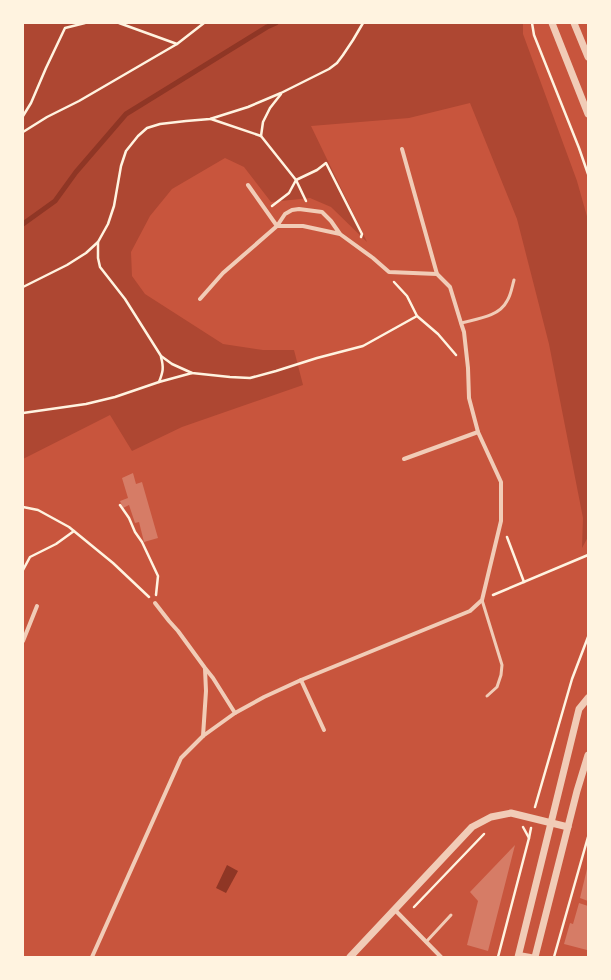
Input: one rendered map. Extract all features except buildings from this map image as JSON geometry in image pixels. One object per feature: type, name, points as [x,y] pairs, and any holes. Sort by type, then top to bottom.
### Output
[{"type":"street","points":[[552,23],[588,114]]},
{"type":"street","points":[[574,23],[588,57]]},
{"type":"street","points":[[92,957],[181,758],[202,736],[235,713],[264,697],[301,680],[470,611],[482,600],[501,521],[501,482],[478,432],[469,398],[468,368],[464,332],[450,287],[438,274],[402,149]]},
{"type":"street","points":[[248,185],[277,226]]},
{"type":"street","points":[[200,299],[223,273],[277,226],[285,214],[299,209],[322,212],[331,221],[340,234],[389,272],[438,274]]},
{"type":"street","points":[[277,226],[303,226],[340,234]]},
{"type":"street","points":[[404,459],[478,432]]},
{"type":"street","points":[[155,603],[213,678],[235,713]]},
{"type":"street","points":[[23,641],[37,606]]},
{"type":"street","points":[[202,736],[206,691],[205,668]]},
{"type":"street","points":[[301,680],[324,730]]},
{"type":"street","points":[[588,698],[579,709],[518,955],[536,957],[577,791],[588,756]]},
{"type":"street","points":[[350,957],[472,827],[491,817],[511,813],[568,827]]},
{"type":"street","points":[[394,909],[441,957]]},
{"type":"lane","points":[[461,323],[490,315],[499,310],[507,302],[514,280]]},
{"type":"lane","points":[[482,600],[502,665],[501,675],[497,687],[488,696]]},
{"type":"lane","points":[[426,942],[451,915]]},
{"type":"path","points":[[23,116],[31,104],[67,23]]},
{"type":"path","points":[[66,28],[85,23]]},
{"type":"path","points":[[119,23],[178,44]]},
{"type":"path","points":[[23,132],[178,44],[204,23]]},
{"type":"path","points":[[23,287],[67,265],[86,253],[98,242],[108,224],[114,206],[121,166],[126,151],[138,136],[147,128],[160,124],[210,119],[281,93],[329,69],[337,63],[354,40],[363,23]]},
{"type":"path","points":[[532,23],[534,35],[588,174]]},
{"type":"path","points":[[261,136],[263,122],[270,108],[281,93]]},
{"type":"path","points":[[210,119],[261,136],[296,180],[306,201],[308,210]]},
{"type":"path","points":[[266,210],[289,193],[296,180],[317,170],[326,163],[362,234],[358,247]]},
{"type":"path","points":[[98,242],[98,258],[100,267],[125,299],[161,356],[164,367],[158,382]]},
{"type":"path","points":[[389,272],[395,284],[407,296],[417,316],[438,334],[468,368]]},
{"type":"path","points":[[161,356],[172,364],[192,373],[230,378],[250,378],[363,346],[417,316]]},
{"type":"path","points":[[23,414],[108,399],[158,382],[192,373]]},
{"type":"path","points":[[120,505],[142,542],[158,576],[155,603]]},
{"type":"path","points":[[23,506],[38,510],[70,527],[113,563],[155,603]]},
{"type":"path","points":[[501,521],[524,582]]},
{"type":"path","points":[[23,570],[30,557],[56,544],[74,531]]},
{"type":"path","points":[[482,600],[588,555]]},
{"type":"path","points":[[498,957],[529,838],[532,818],[572,678],[588,637]]},
{"type":"path","points":[[521,825],[529,838]]},
{"type":"path","points":[[404,919],[489,830]]},
{"type":"path","points":[[554,957],[588,837]]},
{"type":"shaded area","points":[[23,23],[523,23],[523,34],[577,181],[588,220],[588,537],[582,548],[583,518],[549,344],[517,219],[470,103],[409,118],[311,126],[367,242],[331,207],[310,198],[271,202],[244,167],[225,158],[172,189],[150,216],[131,252],[132,276],[145,294],[223,344],[263,350],[294,350],[303,385],[182,427],[132,451],[110,415],[23,459]]},
{"type":"shaded area","points":[[227,865],[238,871],[226,893],[216,888]]},
{"type":"waterway","points":[[23,224],[55,201],[76,172],[126,114],[267,27],[276,23]]}]
